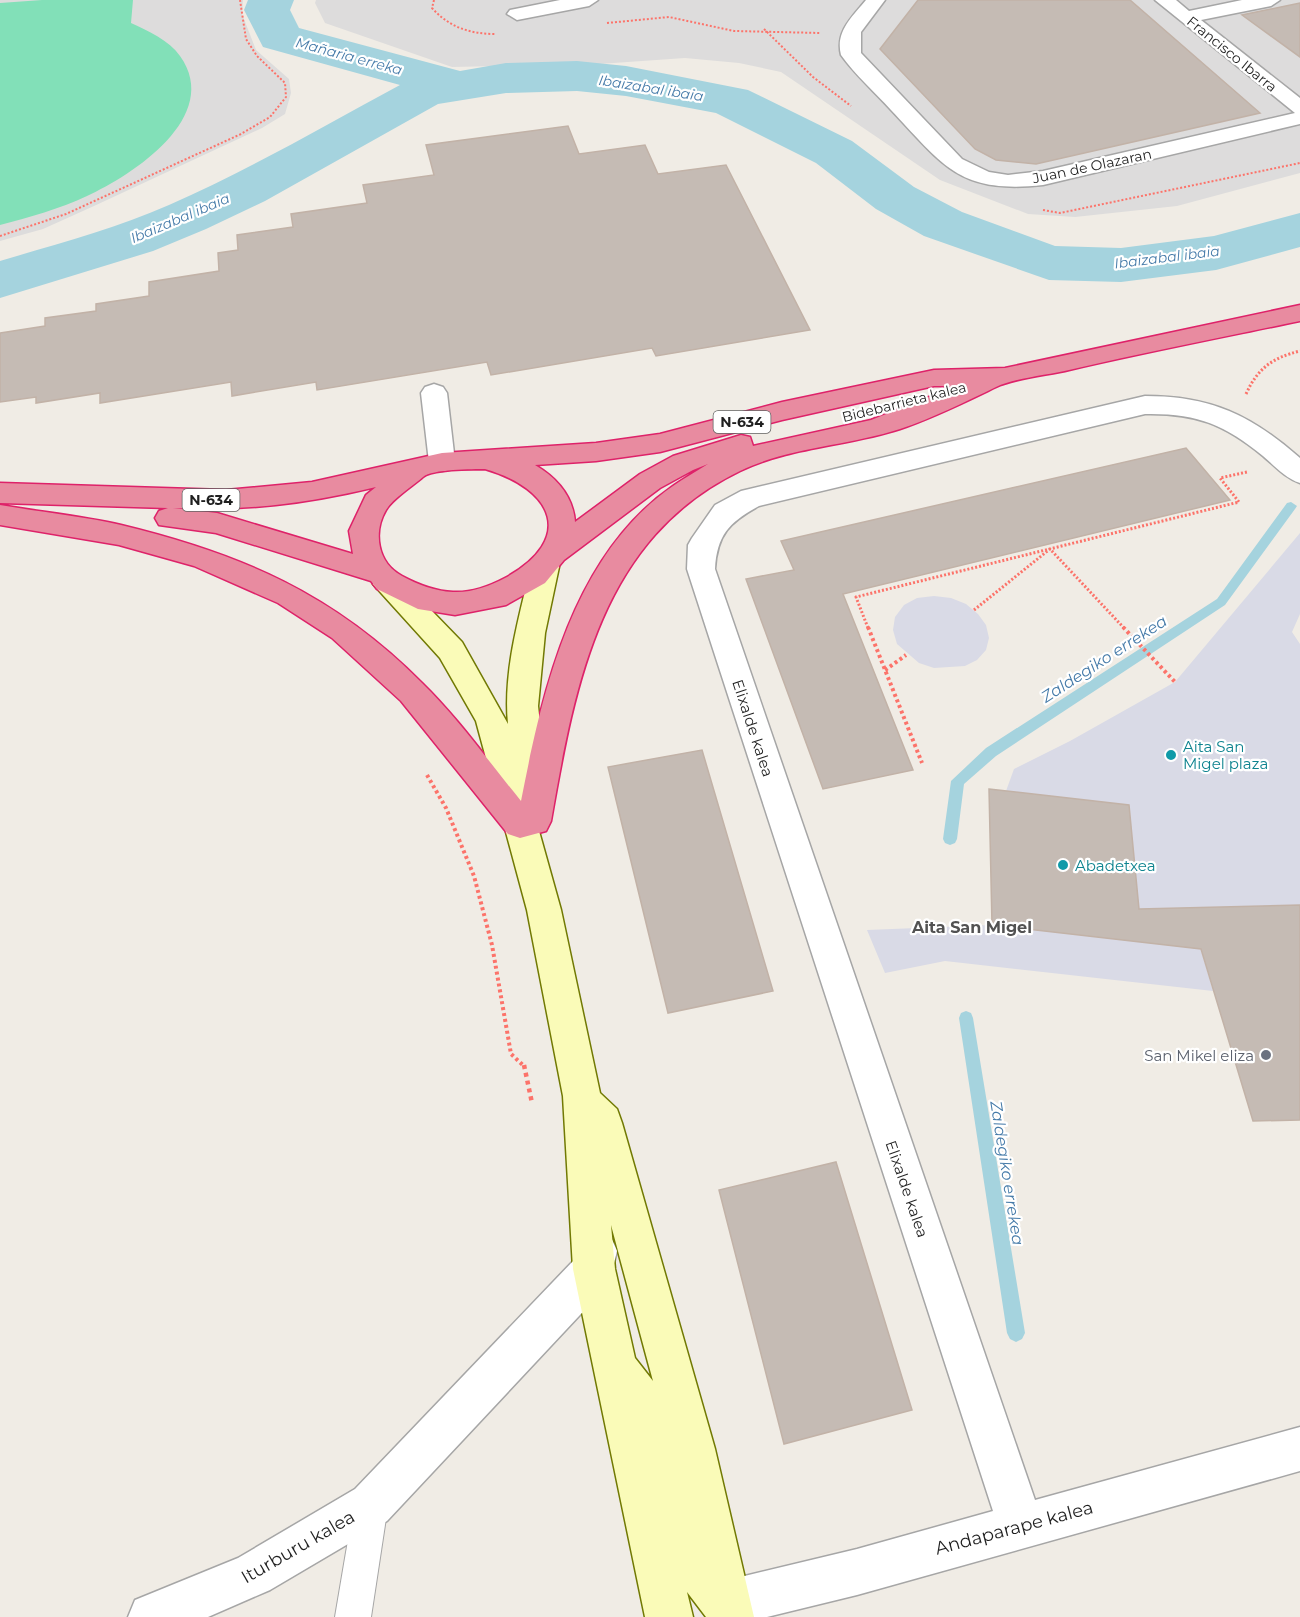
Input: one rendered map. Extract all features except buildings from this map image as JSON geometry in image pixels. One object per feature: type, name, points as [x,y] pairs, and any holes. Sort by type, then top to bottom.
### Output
[{"type":"highway","name":"Bidebarrieta kalea","points":[[550,559],[650,481],[683,463],[774,434],[910,403],[1002,376],[1294,312]]},
{"type":"highway","name":"N-634","points":[[0,494],[226,500],[312,492],[431,465],[479,459],[596,452],[660,443],[782,411],[934,378],[1002,376]]},
{"type":"highway","points":[[527,823],[552,720],[581,627],[616,563],[650,520],[687,489],[731,464],[770,450],[896,422],[1002,376]]},
{"type":"highway","name":"N-634","points":[[0,499],[217,523],[382,578],[416,598],[451,604],[487,600],[520,587],[550,559],[562,530],[560,509],[549,489],[531,474],[507,464],[479,459]]},
{"type":"highway","name":"N-634","points":[[382,578],[364,549],[364,526],[367,518],[374,502],[394,483],[431,465]]},
{"type":"highway","points":[[0,515],[119,535],[192,555],[288,595],[343,630],[412,692],[527,823]]},
{"type":"street","points":[[517,14],[589,0]]},
{"type":"street","points":[[849,34],[876,0]]},
{"type":"street","name":"Francisco Ibarra","points":[[1164,0],[1300,108]]},
{"type":"street","points":[[1186,17],[1271,0]]},
{"type":"street","name":"Juan de Olazaran","points":[[849,34],[847,45],[851,55],[954,164],[983,177],[1008,182],[1043,178],[1300,118]]},
{"type":"street","points":[[431,465],[434,393]]},
{"type":"street","name":"Elixalde kalea","points":[[1021,1526],[701,569],[702,545],[725,513],[751,498],[1145,405],[1190,407],[1230,420],[1260,437],[1300,473]]},
{"type":"street","points":[[550,559],[530,633],[522,706],[527,823],[582,1096],[594,1269],[669,1617]]},
{"type":"street","points":[[382,578],[451,650],[491,719],[527,823]]},
{"type":"street","points":[[582,1096],[603,1123],[693,1449],[728,1612]]},
{"type":"street","points":[[371,1505],[442,1427],[594,1269],[612,1162]]},
{"type":"street","points":[[614,1361],[649,1413],[690,1560],[728,1612]]},
{"type":"street","name":"Andaparape kalea","points":[[728,1612],[857,1572],[1300,1449]]},
{"type":"street","name":"Iturburu kalea","points":[[152,1617],[254,1574],[371,1505]]},
{"type":"lane","name":"Iturburu kalea","points":[[353,1617],[371,1505]]},
{"type":"path","points":[[0,236],[66,214],[241,134],[270,117],[286,97],[285,83],[249,49],[241,25],[240,0]]},
{"type":"path","points":[[434,0],[432,8],[443,22],[463,30],[501,33]]},
{"type":"path","points":[[599,24],[669,17],[734,31],[764,29],[849,34]]},
{"type":"path","points":[[1245,396],[1257,369],[1276,356],[1300,351]]},
{"type":"path","points":[[922,764],[856,597],[1239,502],[1221,478],[1252,471]]},
{"type":"path","points":[[974,610],[1050,549]]},
{"type":"path","points":[[1050,549],[1175,682]]},
{"type":"path","points":[[885,670],[906,655]]},
{"type":"path","points":[[425,771],[442,799],[472,862],[487,913],[511,1054],[525,1066],[532,1103]]},
{"type":"shaded area","points":[[0,0],[243,0],[242,14],[256,50],[289,79],[291,93],[285,114],[262,128],[43,229],[0,241]]},
{"type":"shaded area","points":[[316,0],[1300,0],[1300,173],[1177,206],[1075,217],[1028,214],[940,180],[781,72],[739,63],[685,58],[599,64],[452,67],[325,23],[315,3]]},
{"type":"shaded area","name":"Aita San Migel plaza","points":[[1300,533],[1300,614],[1292,632],[1300,644],[1300,905],[1189,908],[1213,991],[945,961],[885,973],[867,930],[992,925],[1142,942],[1006,791],[1014,769],[1070,741],[1175,682]]},
{"type":"shaded area","points":[[934,596],[951,598],[966,604],[986,625],[989,638],[986,650],[977,660],[965,666],[934,668],[919,663],[897,644],[893,630],[895,617],[904,605],[917,598]]},
{"type":"green space","points":[[42,0],[133,0],[131,23],[164,41],[180,56],[190,78],[190,100],[182,121],[167,141],[127,174],[76,201],[0,225],[0,3]]},
{"type":"waterway","name":"Mañaria erreka","points":[[271,0],[267,10],[280,37],[456,85]]},
{"type":"waterway","name":"Ibaizabal ibaia","points":[[0,280],[133,239],[187,217],[246,190],[424,92],[506,78],[577,76],[626,81],[730,101],[834,152],[895,198],[943,224],[1049,263],[1121,265],[1216,253],[1300,230]]},
{"type":"waterway","name":"Zaldegiko errekea","points":[[950,839],[958,781],[991,752],[1221,602],[1291,506]]},
{"type":"waterway","name":"Zaldegiko errekea","points":[[966,1018],[1016,1333]]},
{"type":"place","name":"Aita San Migel plaza","points":[[1171,755]]},
{"type":"place","name":"Abadetxea","points":[[1063,865]]},
{"type":"place","name":"San Mikel eliza","points":[[1266,1055]]},
{"type":"district","name":"Aita San Migel","points":[[972,927]]}]
